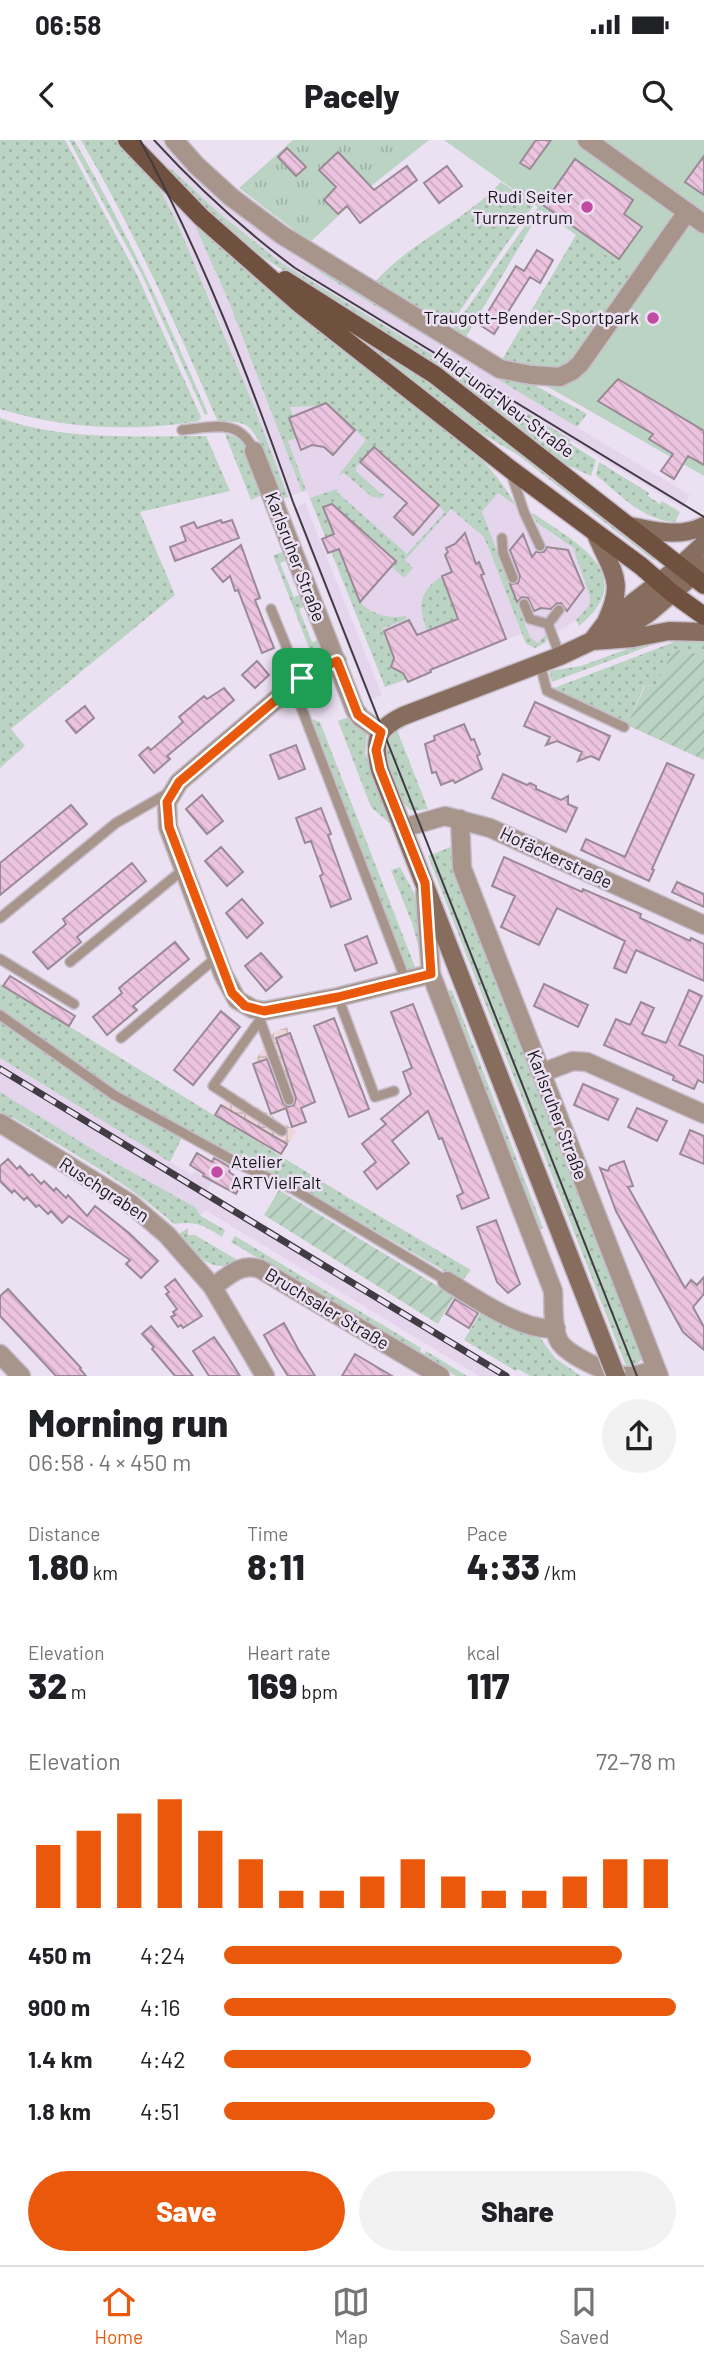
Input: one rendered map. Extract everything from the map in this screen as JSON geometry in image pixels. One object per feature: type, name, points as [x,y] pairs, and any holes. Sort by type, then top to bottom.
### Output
[{"type":"main road","name":"Haid-und-Neu-Straße","points":[[127,140],[201,217],[301,305],[510,469],[704,616]]},
{"type":"main road","name":"Haid-und-Neu-Straße","points":[[257,265],[362,327],[435,375],[629,526],[695,573]]},
{"type":"street","name":"Haid-und-Neu-Straße","points":[[174,140],[196,165],[231,197],[304,251],[500,369],[531,375],[560,377],[580,364],[687,212]]},
{"type":"street","points":[[587,140],[704,223]]},
{"type":"street","name":"Karlsruher Straße","points":[[254,451],[358,715],[381,732],[377,757],[616,1376]]},
{"type":"street","points":[[629,526],[657,532],[682,533],[704,526]]},
{"type":"street","points":[[596,534],[617,583],[608,632]]},
{"type":"street","points":[[381,732],[389,723],[403,716],[560,656],[608,632],[666,587],[695,573],[704,544]]},
{"type":"street","points":[[608,632],[633,638],[678,631],[704,632]]},
{"type":"street","points":[[337,661],[296,683],[179,782],[171,792],[166,813],[169,827],[216,957],[237,1000],[262,1016],[338,997],[404,974],[431,974]]},
{"type":"street","name":"Hofäckerstraße","points":[[403,828],[442,816],[491,828],[704,925]]},
{"type":"street","name":"Karlsruher Straße","points":[[425,883],[431,974],[552,1292],[560,1343],[570,1352],[611,1372],[629,1376],[657,1373],[462,868],[460,819]]},
{"type":"street","points":[[541,1073],[573,1061],[587,1062],[704,1114]]},
{"type":"street","name":"Ruschgraben","points":[[0,1123],[140,1211],[167,1236],[213,1287],[265,1376]]},
{"type":"street","name":"Bruchsaler Straße","points":[[213,1287],[243,1267],[260,1269],[440,1376]]},
{"type":"street","points":[[447,1281],[521,1323],[544,1329],[556,1328]]},
{"type":"street","points":[[0,1354],[21,1376]]},
{"type":"lane","points":[[182,430],[237,429],[247,436],[254,451]]},
{"type":"lane","points":[[510,469],[524,512],[540,546]]},
{"type":"lane","points":[[502,538],[503,553],[513,578]]},
{"type":"lane","points":[[524,604],[530,619],[548,624]]},
{"type":"lane","points":[[271,609],[404,974]]},
{"type":"lane","points":[[548,624],[559,610]]},
{"type":"lane","points":[[548,624],[560,656]]},
{"type":"lane","points":[[540,664],[547,691],[624,727]]},
{"type":"lane","points":[[0,918],[116,823],[171,792]]},
{"type":"lane","points":[[70,962],[184,869]]},
{"type":"lane","points":[[121,1038],[216,957]]},
{"type":"lane","points":[[0,959],[74,1004]]},
{"type":"lane","points":[[338,997],[375,1097],[394,1091]]},
{"type":"lane","points":[[0,1015],[114,1095],[245,1167],[293,1189],[447,1281]]},
{"type":"lane","points":[[262,1016],[289,1100]]},
{"type":"lane","points":[[262,1016],[213,1086],[282,1131]]},
{"type":"shaded area","points":[[143,140],[167,140],[262,231],[327,277],[690,495],[683,508],[280,262],[220,214],[172,168],[169,170]]},
{"type":"shaded area","points":[[157,183],[193,221],[229,302],[302,492],[288,497],[215,310]]},
{"type":"shaded area","points":[[327,397],[489,532],[482,512],[498,493],[559,540],[561,538],[575,549],[590,596],[589,606],[564,629],[545,635],[538,643],[530,637],[528,631],[431,669],[431,672],[422,676],[421,673],[385,687],[306,490],[288,441],[292,439],[276,402]]},
{"type":"shaded area","points":[[305,502],[382,695],[369,700],[294,510]]},
{"type":"shaded area","points":[[287,1027],[315,1102],[302,1108],[306,1122],[292,1127],[288,1114],[283,1110],[271,1114],[253,1064],[274,1032]]},
{"type":"shaded area","points":[[0,1050],[108,1116],[126,1135],[192,1175],[195,1171],[212,1181],[207,1191],[512,1376],[479,1376],[205,1210],[201,1216],[0,1103]]},
{"type":"shaded area","points":[[232,1091],[296,1131],[281,1154],[215,1115]]},
{"type":"green space","points":[[0,140],[65,140],[137,275],[201,417],[199,421],[149,427],[99,427],[49,421],[0,409]]},
{"type":"green space","points":[[69,140],[74,140],[128,241],[208,414],[205,415],[141,273]]},
{"type":"green space","points":[[81,140],[118,140],[157,183],[178,225],[253,404],[288,497],[281,499],[262,448],[252,430],[240,423],[218,422],[154,279]]},
{"type":"green space","points":[[293,140],[429,140],[371,186],[310,242],[239,188]]},
{"type":"green space","name":"Traugott-Bender-Sportpark","points":[[444,140],[704,140],[704,476],[543,384],[558,369],[573,362],[632,274]]},
{"type":"green space","points":[[579,140],[448,328],[375,282],[405,255],[471,209],[501,182],[527,200]]},
{"type":"green space","points":[[582,144],[675,212],[573,362],[558,369],[500,363],[576,235],[541,210],[463,342],[452,330]]},
{"type":"green space","points":[[171,168],[220,214],[280,262],[571,440],[569,443],[596,460],[591,476],[565,464],[421,354],[324,297],[249,248],[218,223],[167,173]]},
{"type":"green space","points":[[227,201],[525,380],[587,414],[577,427],[327,277],[262,231]]},
{"type":"green space","points":[[193,221],[284,300],[454,434],[489,467],[516,506],[498,493],[482,512],[530,637],[538,643],[545,635],[546,642],[535,648],[526,644],[483,536],[451,509],[405,560],[413,568],[404,578],[392,567],[396,561],[332,504],[324,507],[360,602],[375,613],[393,617],[406,616],[407,619],[382,629],[395,660],[392,668],[402,671],[407,679],[385,687],[310,498],[337,489],[338,493],[407,554],[445,512],[374,447],[356,467],[356,471],[381,494],[385,494],[382,498],[372,497],[344,473],[338,476],[366,440],[326,403],[319,406],[290,407],[293,416],[289,419],[296,438],[288,441],[306,490],[302,492],[229,302]]},
{"type":"green space","points":[[361,336],[464,408],[656,557],[653,560],[518,455],[481,433],[358,340]]},
{"type":"green space","points":[[0,418],[50,431],[76,434],[206,436],[230,491],[140,512],[175,595],[11,729],[25,746],[0,768]]},
{"type":"green space","points":[[225,434],[234,437],[247,449],[264,494],[251,500]]},
{"type":"green space","points":[[599,462],[649,493],[648,496],[660,504],[662,501],[680,512],[675,522],[642,512],[623,498],[596,475]]},
{"type":"green space","points":[[533,513],[582,548],[595,561],[603,575],[604,590],[597,607],[579,626],[576,620],[589,606],[590,596],[575,549],[537,523]]},
{"type":"green space","points":[[286,551],[290,559],[280,563],[294,597],[303,594],[308,605],[299,609],[312,642],[321,639],[326,652],[314,661],[273,555]]},
{"type":"green space","points":[[442,576],[458,619],[427,631],[422,614],[422,600],[428,588]]},
{"type":"green space","points":[[704,636],[704,655],[673,649],[657,685],[644,686],[627,725],[554,688],[682,639]]},
{"type":"green space","points":[[668,639],[552,682],[549,671],[581,666],[641,644]]},
{"type":"green space","points":[[673,649],[704,655],[704,760],[627,725],[645,686],[657,685]]},
{"type":"green space","points":[[351,716],[367,734],[365,753],[394,827],[371,807],[338,721]]},
{"type":"green space","points":[[312,719],[320,722],[417,972],[411,972],[405,966]]},
{"type":"green space","points":[[397,730],[428,809],[413,811],[407,807],[393,781],[386,743]]},
{"type":"green space","points":[[453,846],[454,866],[641,1352],[641,1360],[628,1371],[428,856]]},
{"type":"green space","points":[[400,867],[414,893],[424,956],[422,960],[412,923],[391,870]]},
{"type":"green space","points":[[0,984],[471,1270],[462,1281],[320,1199],[186,1129],[170,1162],[0,1058]]},
{"type":"green space","points":[[452,990],[543,1228],[538,1230],[446,991]]},
{"type":"green space","points":[[0,1092],[110,1160],[195,1207],[201,1216],[225,1230],[222,1237],[199,1224],[174,1224],[156,1208],[96,1167],[12,1117],[8,1120],[0,1116]]},
{"type":"green space","points":[[279,1190],[454,1296],[438,1324],[264,1215]]},
{"type":"green space","points":[[188,1228],[188,1235],[195,1235],[239,1261],[220,1266],[205,1261],[179,1234]]},
{"type":"green space","points":[[235,1236],[421,1348],[420,1351],[425,1354],[426,1351],[467,1376],[456,1376],[231,1242]]},
{"type":"green space","points":[[482,1310],[539,1336],[555,1358],[581,1376],[530,1376],[518,1369],[516,1371],[464,1340]]},
{"type":"building","points":[[536,140],[551,140],[530,169],[520,163]]},
{"type":"building","points":[[287,148],[306,167],[296,176],[278,157]]},
{"type":"building","points":[[338,152],[374,190],[407,166],[417,180],[360,223],[347,206],[338,214],[324,200],[336,187],[319,170]]},
{"type":"building","points":[[704,156],[704,195],[685,182]]},
{"type":"building","name":"Rudi Seiter Turnzentrum","points":[[575,159],[633,200],[624,214],[642,227],[619,259],[543,205]]},
{"type":"building","points":[[447,166],[462,186],[439,203],[424,183]]},
{"type":"building","points":[[537,250],[553,260],[540,283],[530,277],[494,334],[480,325],[516,266],[524,271]]},
{"type":"building","points":[[618,379],[704,431],[704,465],[688,456],[674,479],[661,471],[673,454],[649,439],[653,434],[598,401]]},
{"type":"building","points":[[326,403],[355,430],[333,455],[324,447],[312,445],[301,450],[289,418]]},
{"type":"building","points":[[374,447],[439,505],[413,535],[394,517],[407,503],[360,462]]},
{"type":"building","points":[[332,504],[396,561],[360,602],[339,549],[328,553],[322,539],[334,534],[323,507]]},
{"type":"building","points":[[221,520],[222,523],[232,520],[239,538],[175,561],[170,547],[186,541],[181,527],[194,522],[197,528]]},
{"type":"building","points":[[465,533],[476,564],[479,562],[484,574],[481,575],[506,639],[430,670],[431,672],[408,682],[403,673],[391,667],[394,658],[384,631],[409,620],[417,635],[458,619],[442,576],[452,572],[445,555],[448,552],[446,548],[455,544]]},
{"type":"building","points":[[523,534],[532,557],[536,552],[544,552],[547,547],[568,550],[584,588],[567,611],[561,603],[551,609],[541,608],[534,611],[528,598],[522,597],[517,602],[510,584],[518,583],[520,576],[510,550]]},
{"type":"building","points":[[241,545],[260,598],[255,600],[274,648],[262,653],[230,576],[223,582],[212,569]]},
{"type":"building","points":[[257,661],[269,675],[255,688],[242,675]]},
{"type":"building","points":[[224,688],[234,700],[167,756],[170,759],[154,773],[139,755],[148,747],[151,750],[183,722],[179,717],[204,696],[207,699]]},
{"type":"building","points":[[535,702],[610,736],[599,760],[591,756],[578,761],[582,752],[557,741],[546,745],[550,737],[524,726]]},
{"type":"building","points":[[85,706],[94,718],[76,733],[66,721]]},
{"type":"building","points":[[464,724],[480,754],[477,756],[482,769],[455,783],[453,780],[441,785],[436,772],[432,773],[425,744],[435,740],[434,736]]},
{"type":"building","points":[[296,745],[305,769],[279,779],[270,755]]},
{"type":"building","points":[[667,763],[694,775],[649,881],[581,850],[586,839],[625,857]]},
{"type":"building","points":[[503,774],[527,785],[530,783],[536,786],[536,789],[561,800],[568,796],[568,804],[577,808],[566,832],[492,798]]},
{"type":"building","points":[[202,795],[223,821],[207,834],[186,809]]},
{"type":"building","points":[[71,805],[87,824],[0,895],[0,863]]},
{"type":"building","points":[[321,808],[351,899],[331,907],[311,841],[305,843],[296,818]]},
{"type":"building","points":[[221,847],[243,872],[227,886],[205,861]]},
{"type":"building","points":[[504,857],[582,892],[583,889],[641,914],[640,918],[690,941],[691,938],[704,944],[704,981],[636,950],[626,973],[614,968],[625,941],[557,908],[539,945],[501,927],[515,896],[492,886]]},
{"type":"building","points":[[132,863],[146,881],[77,937],[81,942],[48,969],[33,952],[66,924],[63,919]]},
{"type":"building","points":[[677,882],[704,894],[704,907],[672,892]]},
{"type":"building","points":[[242,899],[263,923],[247,938],[226,913]]},
{"type":"building","points":[[367,936],[377,963],[355,971],[345,945]]},
{"type":"building","points":[[175,942],[189,959],[133,1006],[137,1010],[107,1035],[93,1017],[122,993],[119,988]]},
{"type":"building","points":[[261,953],[282,977],[266,991],[245,966]]},
{"type":"building","points":[[10,976],[75,1016],[69,1026],[3,986]]},
{"type":"building","points":[[544,984],[588,1005],[578,1027],[534,1006]]},
{"type":"building","points":[[689,990],[702,996],[679,1045],[704,1056],[704,1083],[698,1080],[694,1089],[673,1080],[674,1076],[604,1045],[616,1019],[630,1025],[641,1002],[654,1008],[642,1034],[666,1043]]},
{"type":"building","points":[[413,1004],[489,1198],[462,1209],[457,1196],[463,1193],[442,1138],[439,1139],[428,1111],[392,1141],[409,1163],[377,1189],[364,1172],[376,1162],[362,1144],[386,1124],[381,1119],[411,1094],[403,1072],[412,1068],[391,1012]]},
{"type":"building","points":[[221,1011],[240,1027],[193,1085],[174,1070]]},
{"type":"building","points":[[334,1018],[369,1109],[349,1117],[314,1026]]},
{"type":"building","points":[[290,1033],[315,1102],[301,1108],[306,1122],[292,1127],[286,1108],[271,1114],[253,1064],[267,1059],[283,1103],[288,1107],[294,1105],[296,1098],[276,1038]]},
{"type":"building","points":[[583,1084],[618,1099],[608,1120],[574,1105]]},
{"type":"building","points":[[221,1105],[287,1144],[281,1154],[215,1115]]},
{"type":"building","points":[[637,1108],[667,1121],[657,1141],[628,1127]]},
{"type":"building","points":[[690,1130],[704,1136],[704,1164],[680,1154]]},
{"type":"building","points":[[197,1153],[212,1162],[214,1158],[231,1168],[229,1172],[243,1181],[236,1194],[203,1176],[204,1174],[190,1165]]},
{"type":"building","points":[[8,1159],[17,1169],[20,1166],[29,1176],[32,1174],[41,1184],[44,1181],[66,1198],[68,1195],[87,1216],[95,1206],[158,1261],[141,1278],[126,1264],[130,1260],[69,1216],[62,1223],[51,1211],[48,1214],[39,1205],[36,1207],[27,1197],[24,1200],[14,1190],[12,1193],[0,1181],[0,1166]]},
{"type":"building","points":[[624,1161],[633,1186],[628,1187],[685,1288],[691,1280],[697,1285],[704,1277],[704,1294],[693,1307],[704,1327],[704,1350],[683,1332],[616,1211],[600,1168],[608,1171],[610,1166]]},
{"type":"building","points":[[496,1220],[520,1284],[508,1293],[497,1282],[477,1227]]},
{"type":"building","points":[[175,1279],[202,1316],[183,1328],[181,1325],[178,1327],[171,1317],[177,1309],[166,1294],[169,1292],[165,1287]]},
{"type":"building","points":[[8,1289],[86,1376],[56,1376],[0,1316],[0,1296]]},
{"type":"building","points":[[455,1299],[478,1313],[469,1328],[446,1314]]},
{"type":"building","points":[[284,1323],[315,1376],[288,1376],[276,1357],[264,1335]]},
{"type":"building","points":[[151,1326],[193,1376],[175,1376],[152,1349],[154,1347],[142,1334]]},
{"type":"building","points":[[214,1337],[240,1376],[209,1376],[193,1351]]},
{"type":"building","points":[[355,1354],[392,1376],[342,1376]]},
{"type":"tram line","points":[[140,140],[184,228],[242,364],[293,502],[637,1376]]},
{"type":"tram line","points":[[154,140],[222,207],[295,268],[704,517]]},
{"type":"railway","points":[[0,1069],[506,1376]]},
{"type":"place","name":"Rudi Seiter Turnzentrum","points":[[587,207]]},
{"type":"place","name":"Traugott-Bender-Sportpark","points":[[653,318]]},
{"type":"place","name":"Atelier ARTVielFalt","points":[[217,1172]]},
{"type":"route","points":[[337,661],[358,715],[381,732],[376,750],[380,769],[425,883],[431,974],[338,997],[264,1011],[245,1006],[237,1000],[223,974],[169,827],[167,802],[179,782],[302,678],[337,661]]}]
